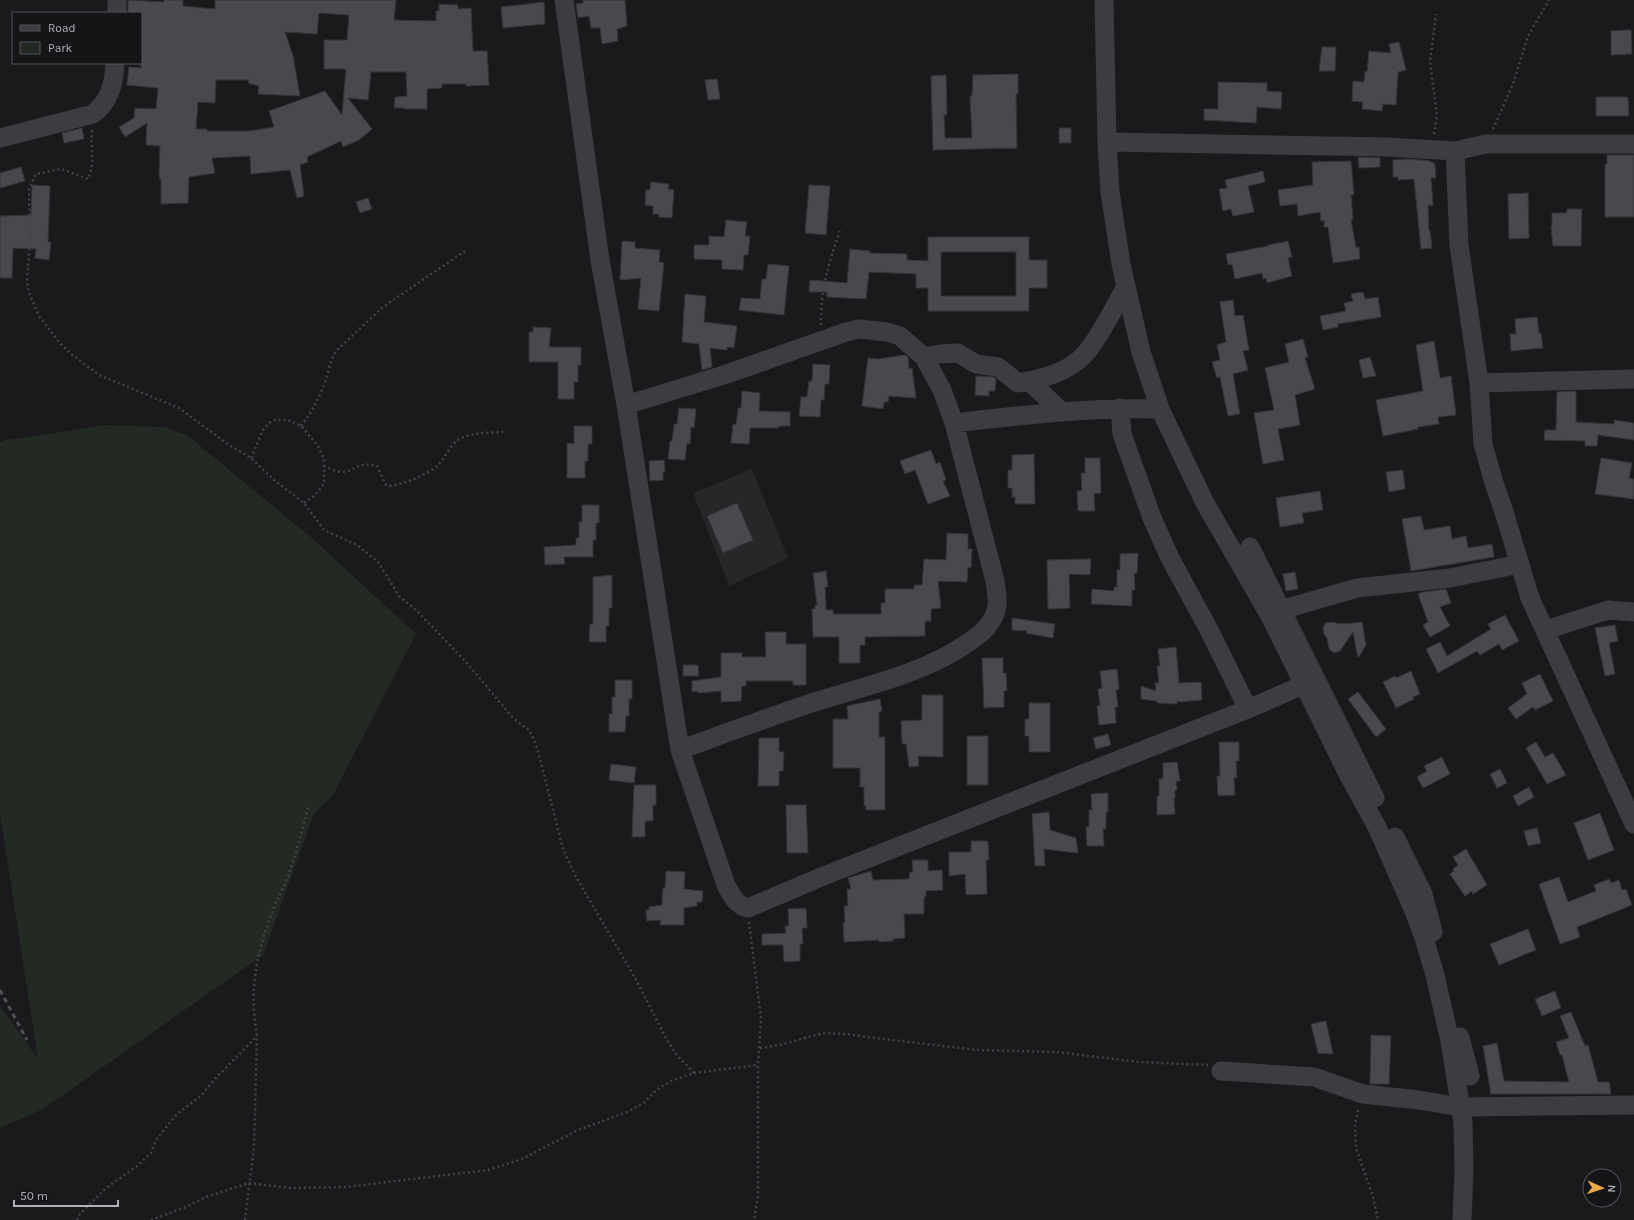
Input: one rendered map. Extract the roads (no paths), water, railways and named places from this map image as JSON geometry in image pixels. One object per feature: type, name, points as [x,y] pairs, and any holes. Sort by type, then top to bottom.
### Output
[{"type":"street","points":[[117,0],[117,12]]},
{"type":"street","points":[[564,0],[590,197],[626,405],[680,750],[726,885],[733,899],[741,906],[748,908],[826,875],[1303,685]]},
{"type":"street","points":[[1104,0],[1107,142],[1110,192],[1125,288],[1141,352],[1160,409],[1205,503],[1275,613],[1423,894],[1470,1076]]},
{"type":"street","points":[[3,132],[93,114],[101,108],[112,91],[115,64]]},
{"type":"street","points":[[1107,142],[1387,147],[1454,151],[1486,144],[1634,144]]},
{"type":"street","points":[[1454,151],[1459,245],[1480,383],[1483,444],[1530,598],[1546,630],[1623,803],[1634,824]]},
{"type":"street","points":[[924,357],[958,353],[976,364],[998,367],[1018,383],[1041,379],[1064,369],[1085,355],[1125,288]]},
{"type":"street","points":[[626,405],[727,374],[822,341],[833,335],[859,329],[887,332],[900,336],[924,357],[942,390],[954,423],[998,599],[996,612],[987,627],[973,639],[945,658],[907,672],[807,704],[680,750]]},
{"type":"street","points":[[1480,383],[1634,379]]},
{"type":"street","points":[[1029,381],[1061,411]]},
{"type":"street","points":[[954,423],[1061,411],[1120,408],[1160,409]]},
{"type":"street","points":[[1120,408],[1122,434],[1152,518],[1170,558],[1209,630],[1248,708]]},
{"type":"street","points":[[1250,547],[1303,685],[1349,776],[1377,827],[1419,925],[1435,975],[1443,1009],[1463,1123],[1464,1171],[1462,1220]]},
{"type":"street","points":[[1275,613],[1356,588],[1450,578],[1520,564]]},
{"type":"street","points":[[1546,630],[1608,610],[1634,612]]},
{"type":"street","points":[[1221,1071],[1314,1077],[1363,1094],[1419,1100],[1460,1107],[1634,1105]]},
{"type":"railway","points":[[0,990],[27,1040]]}]
